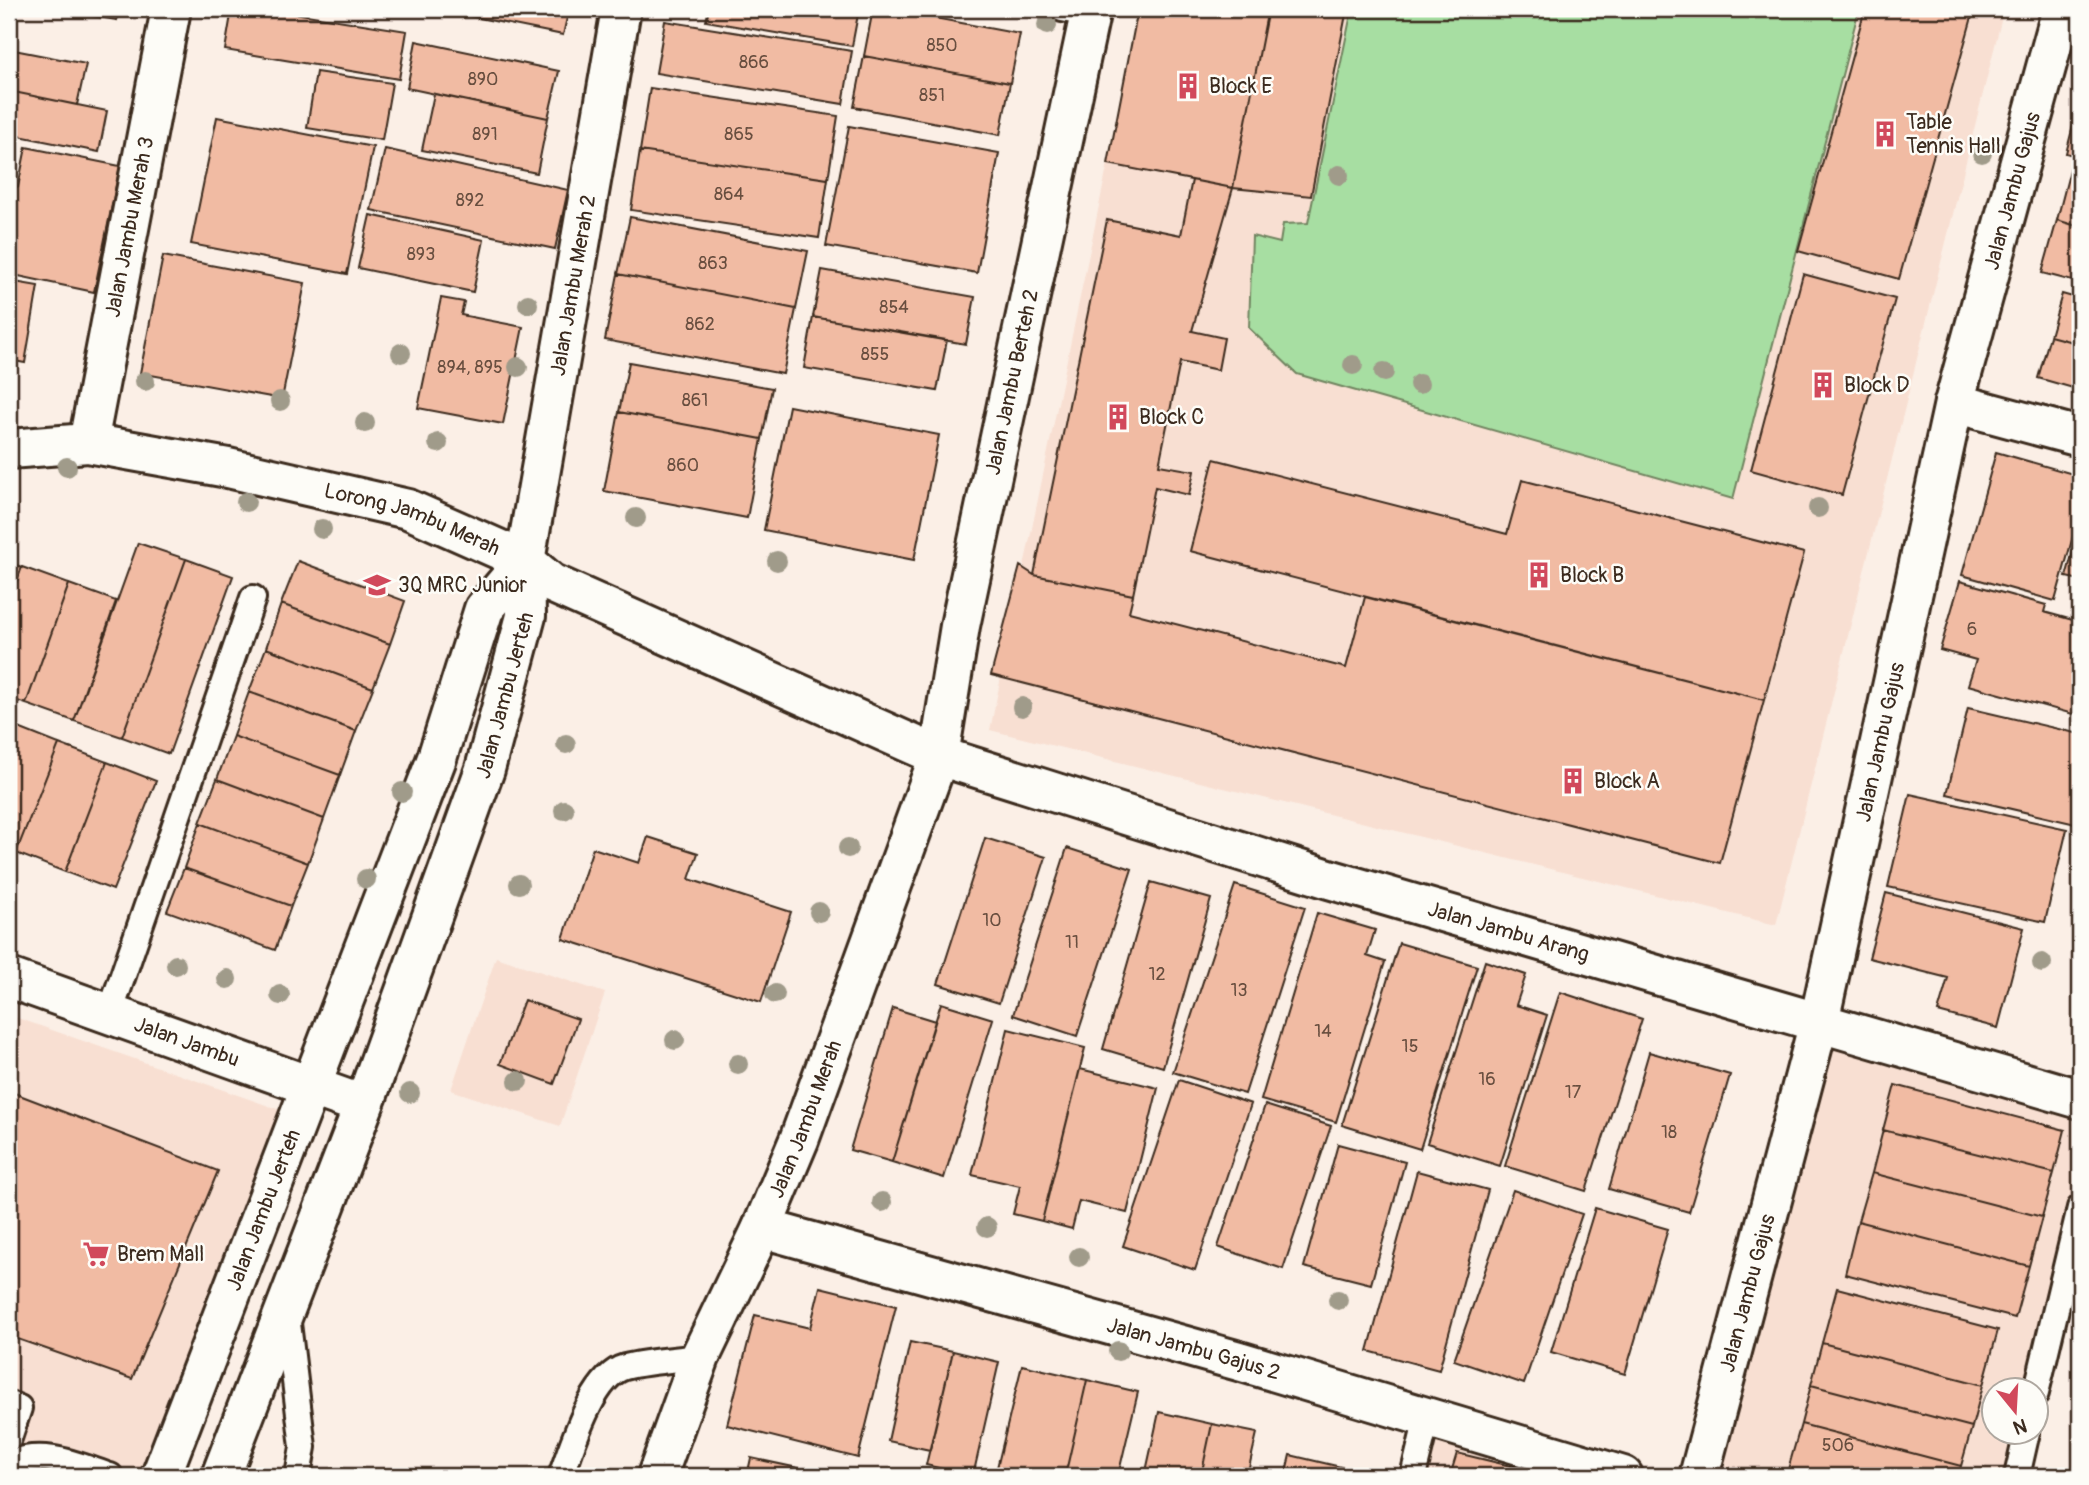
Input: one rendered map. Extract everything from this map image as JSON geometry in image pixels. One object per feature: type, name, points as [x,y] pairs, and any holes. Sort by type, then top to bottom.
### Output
[{"type":"street","name":"Jalan Jambu Merah 3","points":[[88,443],[172,9]]},
{"type":"street","name":"Jalan Jambu Merah 2","points":[[525,561],[621,9]]},
{"type":"street","name":"Jalan Jambu Gajus","points":[[1699,1476],[1819,1022],[1954,403],[2062,9]]},
{"type":"street","name":"Jalan Jambu Berteh 2","points":[[939,756],[960,626],[1081,11]]},
{"type":"street","points":[[1954,403],[2080,437]]},
{"type":"street","name":"Lorong Jambu Merah","points":[[9,449],[88,443],[228,468],[408,509],[525,561],[551,583],[939,756]]},
{"type":"street","name":"Jalan Jambu Jerteh","points":[[160,1476],[437,758],[484,609],[525,561]]},
{"type":"street","name":"Jalan Jambu Jerteh","points":[[221,1476],[363,1105],[485,769],[526,616],[525,561]]},
{"type":"street","name":"Jalan Jambu Arang","points":[[939,756],[1329,879],[2080,1099]]},
{"type":"street","name":"Jalan Jambu Merah","points":[[657,1476],[700,1357],[762,1228],[799,1140],[939,756]]},
{"type":"street","name":"Jalan Jambu","points":[[9,978],[363,1105]]},
{"type":"street","name":"Jalan Jambu Gajus 2","points":[[762,1228],[1239,1361],[1623,1476]]},
{"type":"lane","points":[[110,1013],[253,598]]},
{"type":"lane","points":[[2040,1376],[2080,1208]]},
{"type":"lane","points":[[286,1307],[303,1447],[299,1476]]},
{"type":"lane","points":[[561,1476],[588,1408],[603,1383],[622,1367],[700,1357]]},
{"type":"lane","points":[[9,1404],[19,1408],[9,1438]]},
{"type":"lane","points":[[1413,1476],[1427,1418]]},
{"type":"lane","points":[[2017,1476],[2024,1446]]},
{"type":"lane","points":[[9,1463],[26,1457],[53,1457],[110,1476]]},
{"type":"shaded area","points":[[1140,9],[2004,9],[1776,925],[990,730]]},
{"type":"shaded area","points":[[496,957],[605,993],[560,1126],[451,1090]]},
{"type":"shaded area","points":[[9,1015],[286,1112],[142,1476],[9,1476]]},
{"type":"shaded area","points":[[1830,1043],[2080,1117],[2080,1159],[2029,1376],[1980,1376],[1980,1446],[2013,1446],[2005,1476],[1716,1476]]},
{"type":"shaded area","points":[[1433,1437],[1573,1476],[1424,1476]]},
{"type":"green space","points":[[1352,9],[1859,9],[1733,499],[1297,374],[1249,328],[1252,236],[1280,243],[1283,224],[1308,223]]},
{"type":"building","points":[[50,9],[119,9],[117,20]]},
{"type":"building","points":[[232,9],[269,9],[407,31],[399,79],[225,50]]},
{"type":"building","points":[[435,9],[569,9],[563,35]]},
{"type":"building","points":[[709,9],[859,9],[852,46],[706,21]]},
{"type":"building","points":[[873,9],[887,9],[1020,34],[1010,83],[864,56]]},
{"type":"building","name":"Block E","points":[[1138,9],[1268,9],[1233,188],[1108,164]]},
{"type":"building","points":[[1268,9],[1347,9],[1311,196],[1233,188]]},
{"type":"building","name":"Table Tennis Hall","points":[[1865,9],[1943,9],[1972,17],[1899,279],[1798,251]]},
{"type":"building","points":[[665,21],[852,51],[843,104],[656,73]]},
{"type":"building","points":[[416,41],[559,71],[548,118],[407,88]]},
{"type":"building","points":[[9,49],[86,64],[77,105],[9,91]]},
{"type":"building","points":[[864,56],[1010,83],[1000,135],[854,107]]},
{"type":"building","points":[[316,72],[392,83],[382,140],[307,128]]},
{"type":"building","points":[[650,88],[838,116],[828,179],[640,151]]},
{"type":"building","points":[[9,91],[107,111],[99,152],[9,134]]},
{"type":"building","points":[[434,94],[548,118],[537,173],[422,150]]},
{"type":"building","points":[[2080,99],[2080,157],[2066,153]]},
{"type":"building","points":[[217,117],[373,147],[347,274],[191,244]]},
{"type":"building","points":[[849,126],[999,153],[977,273],[826,246]]},
{"type":"building","points":[[26,147],[120,166],[94,292],[9,274],[9,185],[18,187]]},
{"type":"building","points":[[385,149],[568,190],[555,249],[371,210]]},
{"type":"building","points":[[640,151],[828,179],[819,238],[631,210]]},
{"type":"building","points":[[2071,166],[2080,168],[2080,227],[2057,220]]},
{"type":"building","name":"Block C","points":[[1192,180],[1233,188],[1192,331],[1224,338],[1218,370],[1180,362],[1159,465],[1194,471],[1189,495],[1155,487],[1133,595],[1034,575],[1107,220],[1181,235]]},
{"type":"building","points":[[370,215],[484,240],[473,292],[358,268]]},
{"type":"building","points":[[630,217],[808,251],[796,309],[618,274]]},
{"type":"building","points":[[2057,220],[2080,227],[2080,283],[2042,273]]},
{"type":"building","points":[[163,256],[305,283],[282,399],[140,373]]},
{"type":"building","points":[[822,270],[975,297],[966,344],[813,317]]},
{"type":"building","points":[[618,274],[796,309],[783,374],[605,340]]},
{"type":"building","name":"Block D","points":[[1803,274],[1895,299],[1842,495],[1751,470]]},
{"type":"building","points":[[9,281],[38,286],[25,363],[9,360]]},
{"type":"building","points":[[2062,294],[2080,299],[2080,344],[2050,336]]},
{"type":"building","points":[[441,298],[464,302],[461,315],[523,327],[503,424],[418,408]]},
{"type":"building","points":[[813,317],[947,340],[937,391],[804,368]]},
{"type":"building","points":[[2050,336],[2080,344],[2080,390],[2038,378]]},
{"type":"building","points":[[629,362],[772,388],[762,439],[619,412]]},
{"type":"building","points":[[789,406],[939,435],[914,560],[764,530]]},
{"type":"building","points":[[619,412],[762,439],[747,518],[604,491]]},
{"type":"building","points":[[1996,452],[2080,476],[2080,511],[2055,601],[1962,575]]},
{"type":"building","name":"Block B","points":[[1214,459],[1507,534],[1522,480],[1804,553],[1764,700],[1190,551]]},
{"type":"building","points":[[2080,526],[2080,580],[2066,577]]},
{"type":"building","points":[[138,543],[186,559],[122,737],[74,721]]},
{"type":"building","points":[[186,559],[233,576],[169,754],[122,737]]},
{"type":"building","points":[[298,561],[405,601],[390,644],[281,604]]},
{"type":"building","points":[[9,563],[22,567],[9,603]]},
{"type":"building","name":"Block A","points":[[1020,566],[1034,575],[1133,595],[1129,612],[1346,668],[1365,597],[1764,700],[1720,863],[991,675]]},
{"type":"building","points":[[22,567],[69,584],[26,704],[9,698],[9,603]]},
{"type":"building","points":[[1960,581],[2046,605],[2044,612],[2080,622],[2080,716],[1968,685],[1976,660],[1940,650]]},
{"type":"building","points":[[69,584],[116,601],[74,721],[26,704]]},
{"type":"building","points":[[281,604],[390,644],[373,688],[266,648]]},
{"type":"building","points":[[266,648],[373,688],[356,731],[249,692]]},
{"type":"building","points":[[249,692],[356,731],[340,775],[233,736]]},
{"type":"building","points":[[1968,708],[2080,734],[2080,825],[1947,794]]},
{"type":"building","points":[[11,725],[59,744],[16,853],[9,850]]},
{"type":"building","points":[[233,736],[340,775],[324,819],[217,779]]},
{"type":"building","points":[[59,744],[107,762],[65,872],[16,853]]},
{"type":"building","points":[[107,762],[156,781],[113,890],[65,872]]},
{"type":"building","points":[[217,779],[324,819],[308,863],[200,823]]},
{"type":"building","points":[[1910,794],[2067,829],[2045,922],[1888,887]]},
{"type":"building","points":[[200,823],[308,863],[291,906],[184,868]]},
{"type":"building","points":[[648,837],[698,853],[689,879],[791,912],[761,1002],[563,939],[593,848],[639,863]]},
{"type":"building","points":[[985,838],[1046,857],[999,1003],[938,984]]},
{"type":"building","points":[[1067,848],[1132,869],[1077,1036],[1013,1015]]},
{"type":"building","points":[[184,868],[291,906],[275,950],[167,911]]},
{"type":"building","points":[[1151,882],[1211,899],[1163,1067],[1103,1049]]},
{"type":"building","points":[[1235,885],[1305,907],[1245,1094],[1173,1072]]},
{"type":"building","points":[[1886,893],[2024,928],[1998,1028],[1938,1012],[1948,978],[1869,958]]},
{"type":"building","points":[[1317,913],[1375,930],[1367,956],[1385,962],[1336,1122],[1261,1100]]},
{"type":"building","points":[[1399,943],[1477,966],[1420,1149],[1342,1125]]},
{"type":"building","points":[[1485,961],[1526,975],[1516,1005],[1547,1015],[1500,1166],[1427,1143]]},
{"type":"building","points":[[1560,992],[1642,1019],[1586,1191],[1505,1166]]},
{"type":"building","points":[[524,1000],[578,1019],[554,1084],[500,1064]]},
{"type":"building","points":[[941,1003],[993,1019],[944,1178],[892,1162]]},
{"type":"building","points":[[893,1008],[935,1021],[892,1162],[850,1150]]},
{"type":"building","points":[[1008,1029],[1085,1048],[1042,1221],[1013,1214],[1020,1186],[972,1175]]},
{"type":"building","points":[[1649,1052],[1730,1075],[1689,1212],[1609,1189]]},
{"type":"building","points":[[1080,1069],[1158,1088],[1127,1213],[1079,1201],[1072,1229],[1042,1221]]},
{"type":"building","points":[[1179,1080],[1251,1104],[1195,1270],[1123,1246]]},
{"type":"building","points":[[1895,1085],[2065,1130],[2054,1173],[1883,1130]]},
{"type":"building","name":"Brem Mall","points":[[9,1091],[218,1171],[132,1379],[9,1336]]},
{"type":"building","points":[[1265,1105],[1331,1126],[1283,1269],[1218,1247]]},
{"type":"building","points":[[1883,1130],[2054,1173],[2042,1217],[1872,1173]]},
{"type":"building","points":[[1338,1144],[1405,1162],[1371,1284],[1304,1267]]},
{"type":"building","points":[[1417,1171],[1488,1190],[1439,1370],[1368,1351]]},
{"type":"building","points":[[1872,1173],[2042,1217],[2029,1266],[1858,1221]]},
{"type":"building","points":[[1513,1190],[1582,1214],[1524,1384],[1454,1360]]},
{"type":"building","points":[[1595,1208],[1668,1229],[1625,1374],[1551,1352]]},
{"type":"building","points":[[1858,1221],[2029,1266],[2015,1318],[1845,1274]]},
{"type":"building","points":[[820,1287],[896,1306],[858,1458],[727,1425],[755,1315],[810,1328]]},
{"type":"building","points":[[1837,1288],[1998,1330],[1985,1376],[1980,1376],[1980,1384],[1822,1343]]},
{"type":"building","points":[[910,1342],[953,1351],[930,1450],[888,1441]]},
{"type":"building","points":[[1822,1343],[1980,1384],[1980,1396],[1972,1427],[1811,1385]]},
{"type":"building","points":[[953,1351],[999,1362],[973,1476],[926,1465]]},
{"type":"building","points":[[1022,1365],[1087,1380],[1065,1476],[995,1476]]},
{"type":"building","points":[[1087,1380],[1138,1392],[1118,1476],[1065,1476]]},
{"type":"building","points":[[1811,1385],[1972,1427],[1961,1466],[1801,1424]]},
{"type":"building","points":[[1159,1412],[1212,1424],[1201,1476],[1145,1476]]},
{"type":"building","points":[[1212,1424],[1257,1433],[1247,1476],[1201,1476]]},
{"type":"building","points":[[1801,1424],[1961,1466],[1958,1476],[1799,1476],[1787,1473]]},
{"type":"building","points":[[1457,1453],[1552,1476],[1450,1476]]},
{"type":"building","points":[[1290,1455],[1379,1476],[1285,1476]]},
{"type":"building","points":[[751,1458],[826,1474],[747,1476]]},
{"type":"place","name":"Block E","points":[[1188,86]]},
{"type":"place","name":"Table Tennis Hall","points":[[1885,134]]},
{"type":"place","name":"Block D","points":[[1823,385]]},
{"type":"place","name":"Block C","points":[[1118,417]]},
{"type":"place","name":"Block B","points":[[1539,575]]},
{"type":"place","name":"3Q MRC Junior","points":[[377,585]]},
{"type":"place","name":"Block A","points":[[1573,781]]},
{"type":"place","name":"Brem Mall","points":[[96,1254]]}]
